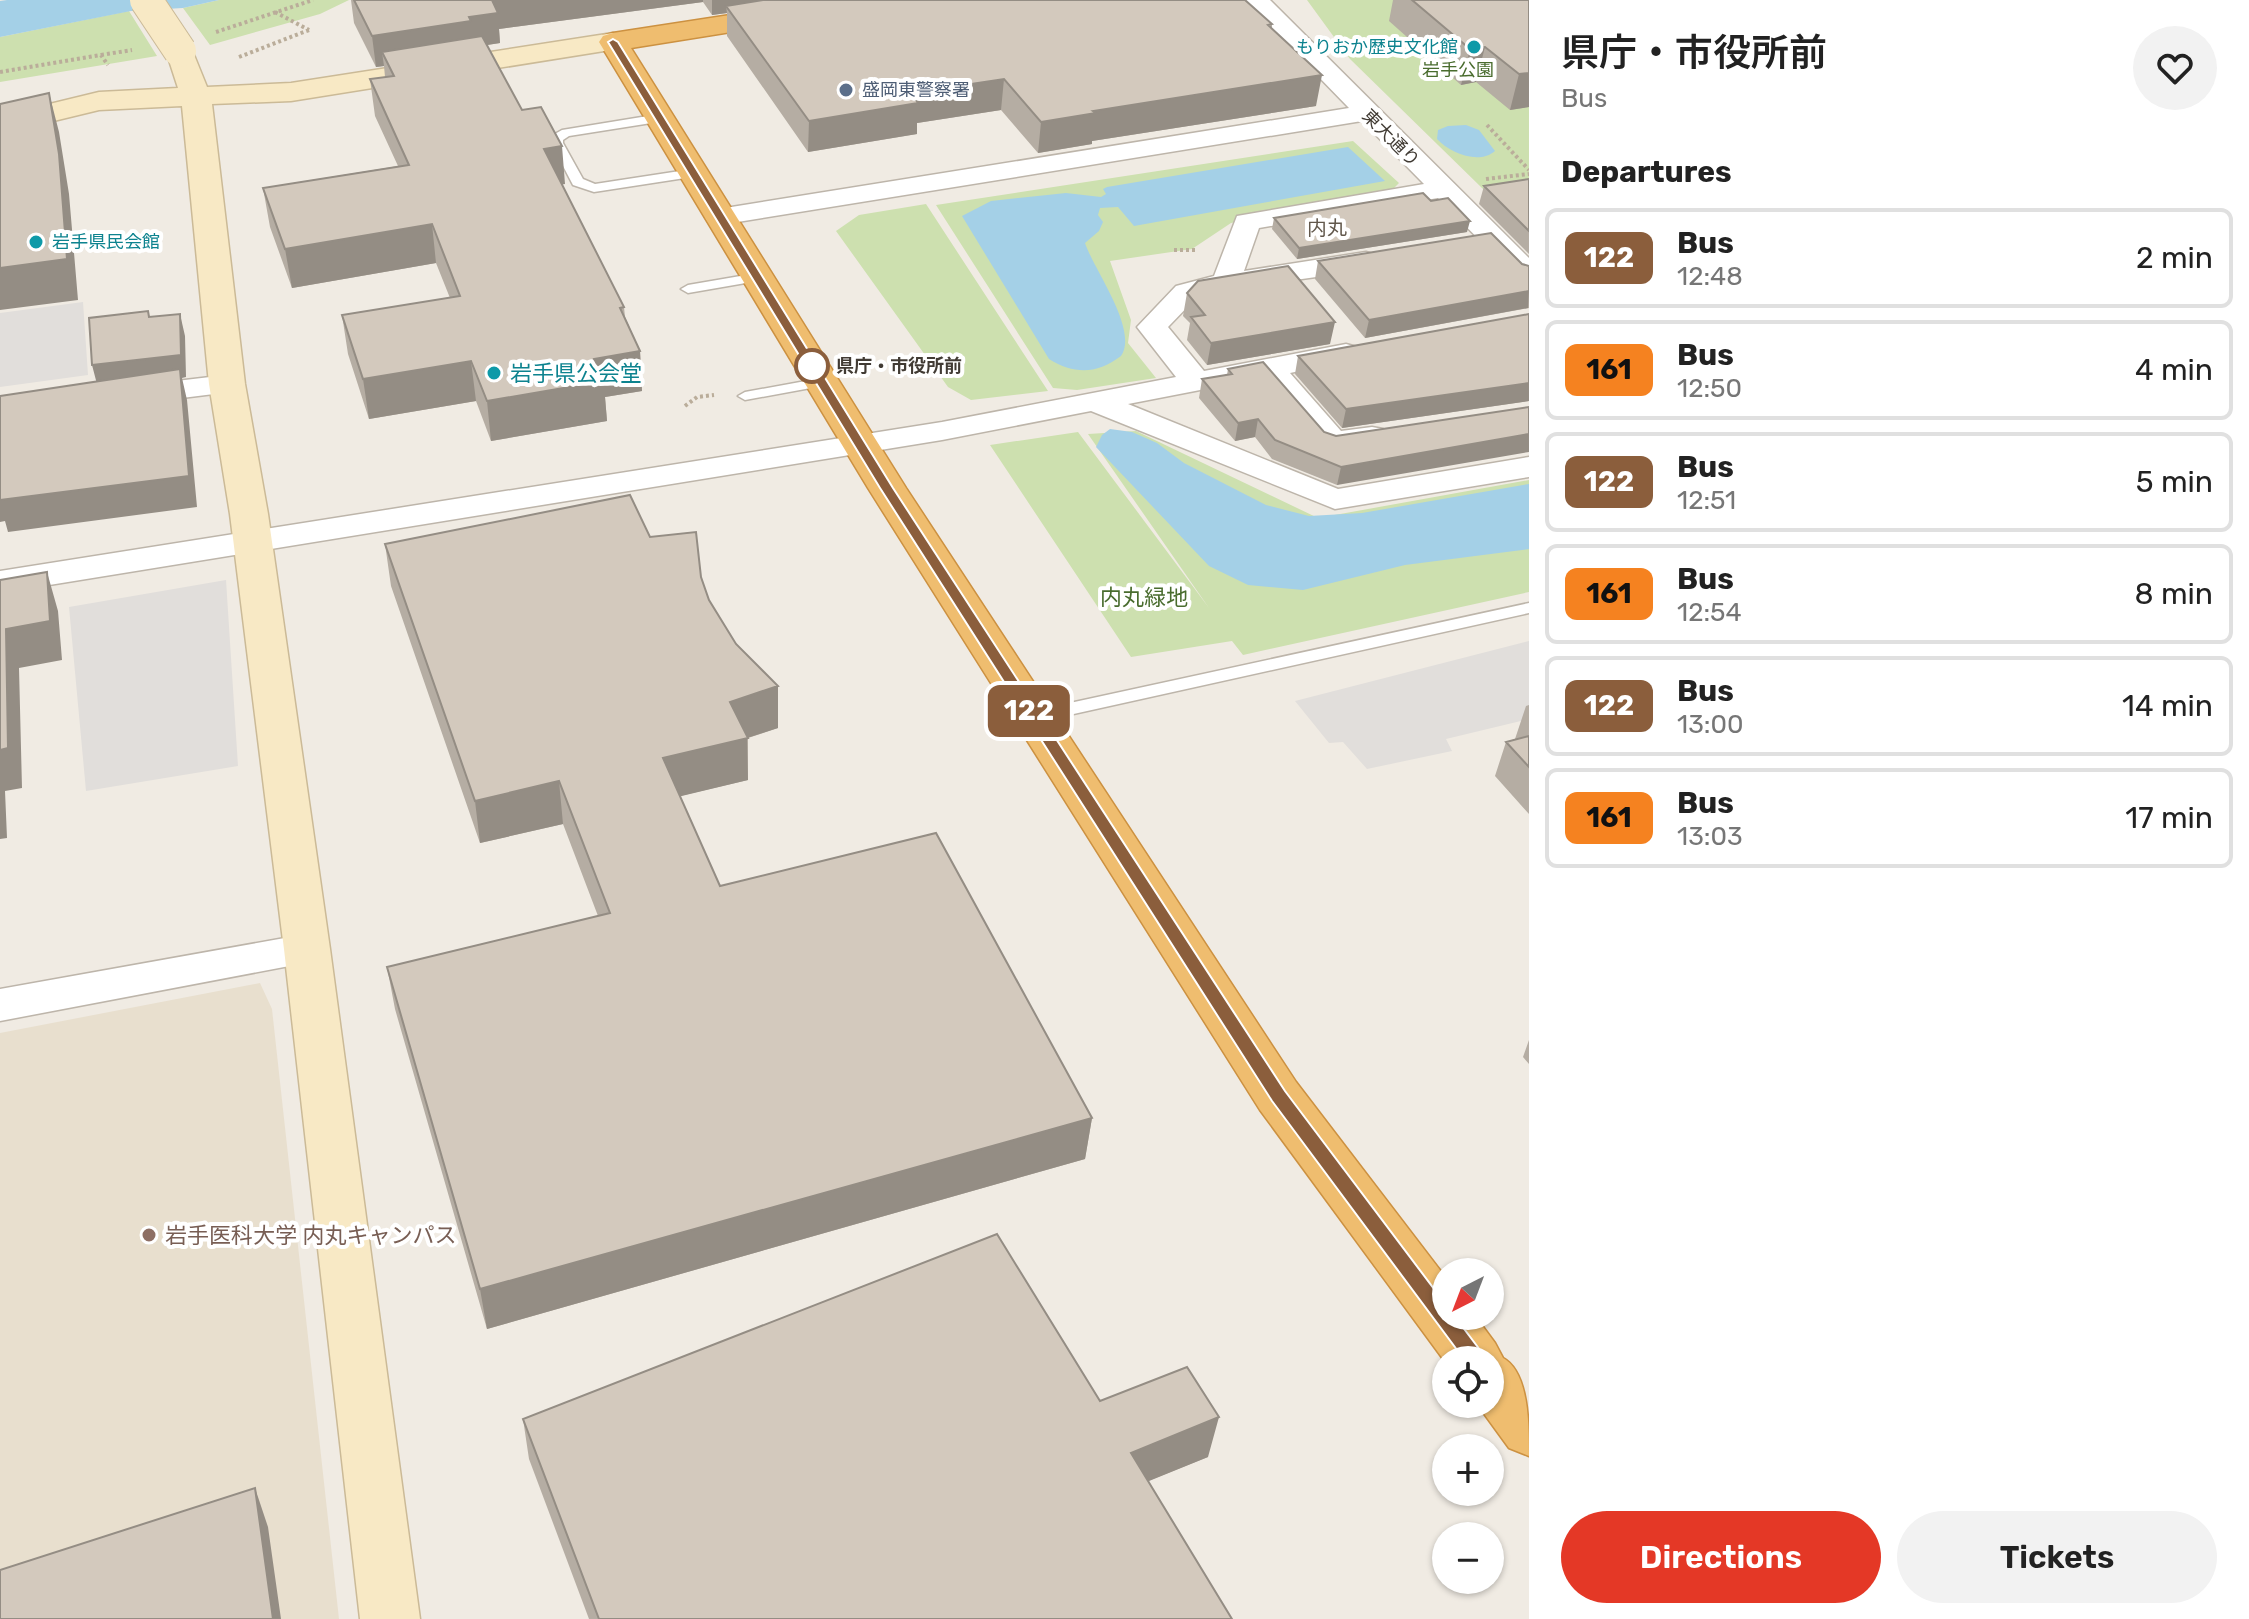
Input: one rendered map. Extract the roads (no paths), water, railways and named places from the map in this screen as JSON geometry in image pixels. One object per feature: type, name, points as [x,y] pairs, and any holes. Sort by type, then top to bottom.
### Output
[{"type":"highway","points":[[882,0],[613,42],[860,445],[1278,1096],[1466,1346]]},
{"type":"highway","points":[[1504,1397],[1529,1430]]},
{"type":"street","points":[[146,0],[180,51],[196,96],[227,384],[252,542],[307,949],[390,1619]]},
{"type":"street","name":"東大通り","points":[[1256,0],[1529,274]]},
{"type":"street","points":[[0,125],[99,101],[291,92],[613,42]]},
{"type":"street","points":[[719,217],[1366,113]]},
{"type":"street","points":[[1214,450],[1152,327],[1186,292],[1226,282],[1268,248],[1442,189]]},
{"type":"street","points":[[1455,245],[1492,239]]},
{"type":"street","points":[[1268,248],[1309,296]]},
{"type":"street","points":[[1226,282],[1268,248],[1395,256]]},
{"type":"street","points":[[0,582],[860,445],[1269,368],[1356,342]]},
{"type":"street","points":[[1269,368],[1333,442],[1408,431]]},
{"type":"street","points":[[104,399],[227,384]]},
{"type":"street","points":[[1095,402],[1335,499],[1529,467]]},
{"type":"street","points":[[0,1005],[307,949]]},
{"type":"lane","points":[[660,118],[566,133],[557,138],[557,143],[578,182],[584,186],[609,187],[693,173]]},
{"type":"lane","points":[[688,289],[758,277]]},
{"type":"lane","points":[[745,396],[822,382]]},
{"type":"lane","points":[[1033,717],[1529,608]]},
{"type":"water","points":[[219,0],[183,8],[131,11],[0,37],[0,1]]},
{"type":"water","points":[[1466,125],[1479,130],[1495,151],[1481,157],[1465,156],[1437,139],[1438,130]]},
{"type":"water","points":[[1348,147],[1385,181],[1134,226],[1118,207],[1100,208],[1098,215],[1103,222],[1099,231],[1085,243],[1120,316],[1125,345],[1121,356],[1095,369],[1077,370],[1049,359],[962,216],[991,201],[1066,193],[1101,197],[1106,194],[1103,189],[1107,187]]},
{"type":"water","points":[[1110,429],[1132,432],[1157,443],[1184,463],[1266,505],[1309,516],[1362,513],[1529,484],[1529,549],[1405,565],[1303,590],[1248,585],[1209,566],[1096,447],[1102,435]]},
{"type":"place","name":"もりおか歴史文化館","points":[[1474,47]]},
{"type":"place","name":"盛岡東警察署","points":[[846,90]]},
{"type":"place","name":"岩手県民会館","points":[[36,242]]},
{"type":"place","name":"県庁・市役所前","points":[[812,366]]},
{"type":"place","name":"岩手県公会堂","points":[[494,373]]},
{"type":"place","name":"岩手医科大学 内丸キャンパス","points":[[149,1235]]},
{"type":"district","name":"内丸","points":[[1327,228]]},
{"type":"park label","name":"岩手公園","points":[[1458,70]]},
{"type":"park label","name":"内丸緑地","points":[[1144,597]]}]
